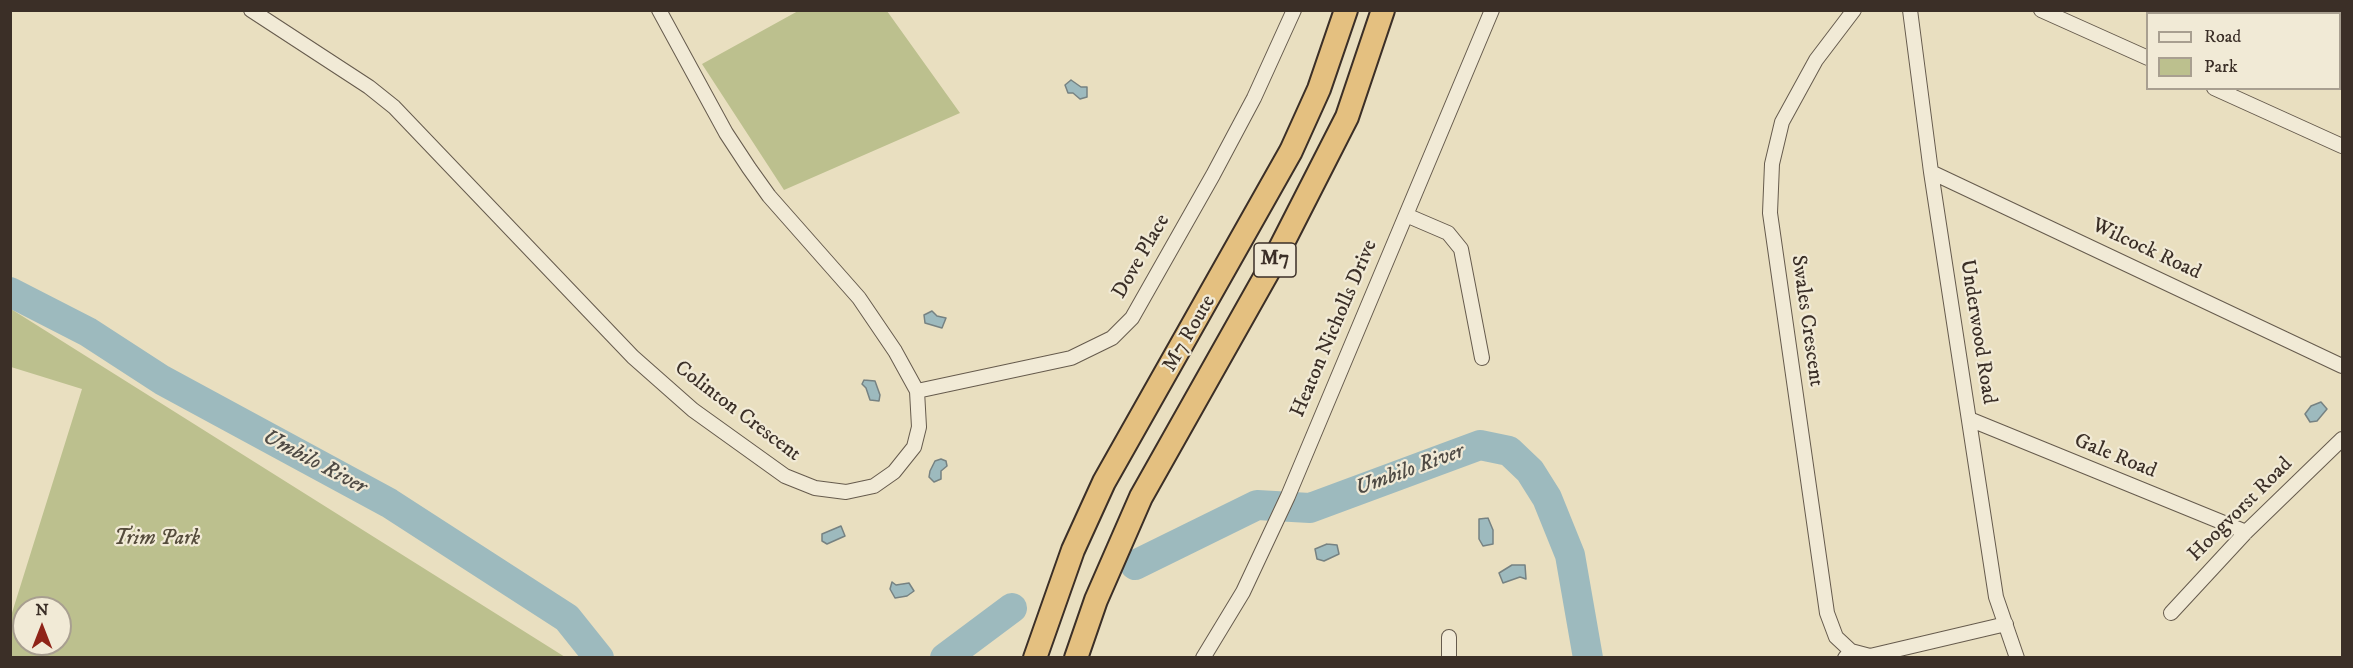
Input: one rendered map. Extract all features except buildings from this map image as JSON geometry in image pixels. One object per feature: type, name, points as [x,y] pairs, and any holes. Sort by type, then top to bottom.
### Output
[{"type":"highway","name":"M7 Route","points":[[1035,657],[1070,559],[1104,482],[1291,151],[1319,88],[1346,10]]},
{"type":"highway","name":"M7 Route","points":[[1076,657],[1096,600],[1141,497],[1317,181],[1347,117],[1383,10]]},
{"type":"street","name":"Colinton Crescent","points":[[250,10],[369,87],[394,107],[633,357],[693,410],[785,476],[815,488],[846,492],[874,486],[894,472],[914,447],[919,427],[917,391],[896,351],[859,298],[769,196],[749,168],[726,133],[659,10]]},
{"type":"street","name":"Dove Place","points":[[917,391],[1071,358],[1112,338],[1132,318],[1213,175],[1294,10]]},
{"type":"street","name":"Heaton Nicholls Drive","points":[[1203,657],[1243,592],[1288,496],[1492,10]]},
{"type":"street","name":"Swales Crescent","points":[[1854,10],[1816,60],[1782,122],[1772,164],[1770,213],[1827,613],[1836,637],[1848,654],[1870,656],[2006,624]]},
{"type":"street","name":"Underwood Road","points":[[1910,10],[1931,172],[1996,597],[2017,657]]},
{"type":"street","points":[[2041,10],[2146,57]]},
{"type":"street","points":[[2218,90],[2343,146]]},
{"type":"street","name":"Wilcock Road","points":[[1931,172],[2343,366]]},
{"type":"street","points":[[1406,215],[1448,233],[1461,249],[1482,358]]},
{"type":"street","name":"Gale Road","points":[[1969,419],[2246,532]]},
{"type":"street","name":"Hoogvorst Road","points":[[2171,613],[2246,532],[2343,439]]},
{"type":"street","points":[[1449,637],[1449,657]]},
{"type":"green space","points":[[798,11],[887,11],[960,113],[784,190],[702,64]]},
{"type":"green space","name":"Trim Park","points":[[11,309],[565,657],[11,657],[12,613],[12,656],[72,656],[72,596],[17,596],[82,389],[11,367]]},
{"type":"water","points":[[1071,80],[1081,87],[1087,87],[1087,97],[1080,99],[1073,93],[1068,93],[1065,85]]},
{"type":"water","points":[[932,311],[937,316],[946,318],[942,328],[925,323],[924,315]]},
{"type":"water","points":[[864,380],[875,381],[880,395],[879,401],[870,400],[862,384]]},
{"type":"water","points":[[2321,402],[2327,409],[2317,421],[2310,422],[2305,414],[2311,406]]},
{"type":"water","points":[[941,459],[946,461],[947,466],[941,471],[941,479],[934,482],[929,477],[930,471],[935,461]]},
{"type":"water","points":[[1488,518],[1493,530],[1493,544],[1483,546],[1479,539],[1479,519]]},
{"type":"water","points":[[841,526],[845,536],[827,544],[822,541],[822,534]]},
{"type":"water","points":[[1327,544],[1337,545],[1339,554],[1324,561],[1317,559],[1315,549]]},
{"type":"water","points":[[1512,565],[1525,565],[1526,579],[1520,577],[1503,583],[1499,573]]},
{"type":"water","points":[[892,582],[896,585],[909,583],[914,591],[907,596],[895,598],[890,589]]},
{"type":"waterway","name":"Umbilo River","points":[[10,292],[88,332],[162,380],[389,503],[567,618],[599,658]]},
{"type":"waterway","name":"Umbilo River","points":[[1135,565],[1257,505],[1310,508],[1480,445],[1509,451],[1530,471],[1547,498],[1570,555],[1588,658]]},
{"type":"waterway","name":"Umbilo River","points":[[945,658],[1012,608]]}]
